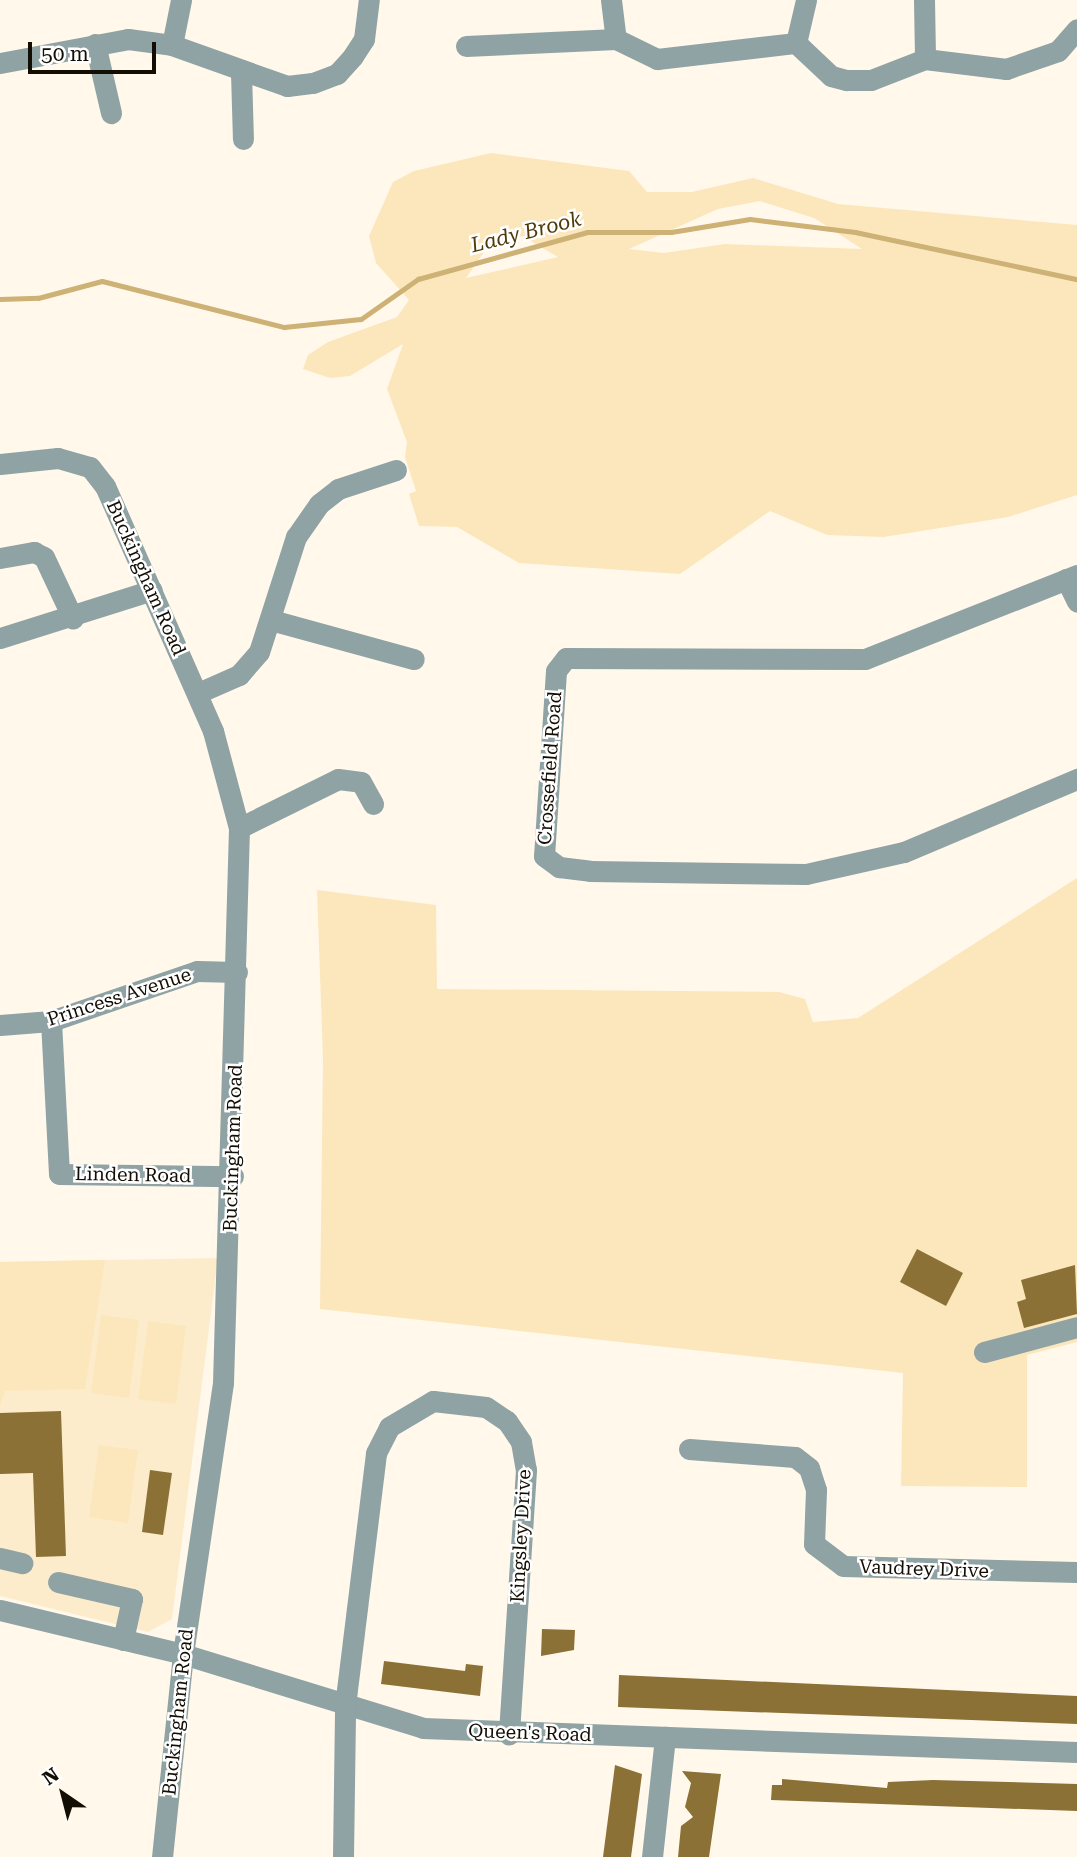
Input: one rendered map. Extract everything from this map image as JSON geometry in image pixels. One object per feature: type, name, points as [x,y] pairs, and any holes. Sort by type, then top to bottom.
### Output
[{"type":"street","points":[[172,45],[181,0]]},
{"type":"street","points":[[0,63],[128,39],[172,45],[241,73],[287,86],[337,74],[364,39],[369,0]]},
{"type":"street","points":[[611,0],[616,39]]},
{"type":"street","points":[[796,43],[806,0]]},
{"type":"street","points":[[924,0],[925,59]]},
{"type":"street","points":[[466,46],[616,39],[657,59],[796,43],[831,76],[846,80],[871,80],[925,59],[1006,69],[1058,51],[1077,29]]},
{"type":"street","points":[[95,44],[111,113]]},
{"type":"street","points":[[241,73],[243,139]]},
{"type":"street","name":"Buckingham Road","points":[[0,464],[58,458],[89,467],[105,486],[198,693],[239,828],[233,1176],[223,1383],[183,1654],[162,1857]]},
{"type":"street","points":[[198,693],[251,664],[271,620],[296,537],[313,512],[338,489],[396,470]]},
{"type":"street","points":[[0,558],[34,552],[44,557],[73,619]]},
{"type":"street","points":[[1071,577],[1077,602]]},
{"type":"street","name":"Crossefield Road","points":[[1071,577],[865,659],[566,658],[556,671],[544,856],[559,867],[590,871],[806,874],[904,852],[1077,779]]},
{"type":"street","points":[[0,638],[73,619],[152,590]]},
{"type":"street","points":[[271,620],[414,659]]},
{"type":"street","points":[[239,828],[338,779],[360,782],[373,804]]},
{"type":"street","name":"Princess Avenue","points":[[0,1025],[51,1021],[197,971],[237,972]]},
{"type":"street","name":"Linden Road","points":[[51,1021],[59,1174],[233,1176]]},
{"type":"street","points":[[984,1352],[1077,1326]]},
{"type":"street","name":"Kingsley Drive","points":[[343,1857],[345,1706],[376,1453],[389,1427],[410,1410],[463,1400],[507,1421],[522,1442],[526,1470],[509,1734]]},
{"type":"street","name":"Vaudrey Drive","points":[[689,1449],[795,1457],[809,1468],[816,1490],[814,1544],[844,1566],[1077,1572]]},
{"type":"street","points":[[0,1558],[22,1563]]},
{"type":"street","points":[[58,1582],[132,1599],[123,1640]]},
{"type":"street","name":"Queen's Road","points":[[0,1610],[183,1654],[423,1728],[509,1734],[1077,1752]]},
{"type":"street","points":[[652,1857],[665,1737]]},
{"type":"shaded area","points":[[491,153],[629,171],[647,192],[692,192],[753,178],[838,204],[1077,225],[1077,495],[1008,517],[884,537],[827,535],[770,511],[680,574],[519,563],[457,527],[419,526],[409,494],[416,491],[405,457],[407,442],[387,389],[403,344],[350,376],[330,378],[303,369],[308,355],[328,342],[397,317],[409,300],[376,263],[369,236],[393,182],[414,171]],"holes":[[[760,201],[814,218],[862,249],[725,244],[664,253],[629,249],[718,209]],[[522,236],[558,257],[466,278],[486,249]]]},
{"type":"shaded area","points":[[1077,878],[1077,1342],[1027,1355],[1027,1487],[901,1486],[903,1373],[320,1309],[323,1059],[317,890],[436,905],[437,989],[779,992],[805,999],[813,1022],[858,1018]]},
{"type":"shaded area","points":[[218,1258],[172,1619],[148,1632],[0,1596],[0,1262]]},
{"type":"shaded area","points":[[105,1260],[85,1389],[5,1391],[0,1405],[0,1262]]},
{"type":"shaded area","points":[[101,1315],[139,1320],[129,1398],[91,1393]]},
{"type":"shaded area","points":[[148,1321],[186,1326],[176,1404],[138,1399]]},
{"type":"shaded area","points":[[99,1445],[138,1450],[128,1523],[89,1517]]},
{"type":"building","points":[[917,1249],[963,1273],[946,1306],[900,1282]]},
{"type":"building","points":[[1075,1265],[1077,1314],[1024,1328],[1017,1302],[1026,1299],[1021,1280]]},
{"type":"building","points":[[61,1411],[66,1556],[36,1557],[33,1473],[0,1474],[0,1413]]},
{"type":"building","points":[[150,1470],[172,1473],[163,1535],[142,1532]]},
{"type":"building","points":[[542,1629],[575,1630],[574,1650],[541,1656]]},
{"type":"building","points":[[384,1661],[465,1671],[466,1664],[483,1666],[480,1696],[381,1684]]},
{"type":"building","points":[[619,1675],[1077,1696],[1077,1724],[618,1707]]},
{"type":"building","points":[[615,1765],[642,1774],[631,1857],[603,1857]]},
{"type":"building","points":[[682,1771],[721,1774],[709,1857],[678,1857],[681,1826],[693,1817],[685,1807],[691,1783]]},
{"type":"building","points":[[782,1779],[887,1788],[888,1782],[933,1780],[1077,1784],[1077,1811],[771,1800],[772,1785],[782,1785]]},
{"type":"waterway","name":"Lady Brook","points":[[0,299],[38,298],[102,281],[284,327],[361,319],[418,279],[587,232],[671,232],[750,219],[855,232],[1077,279]]}]
